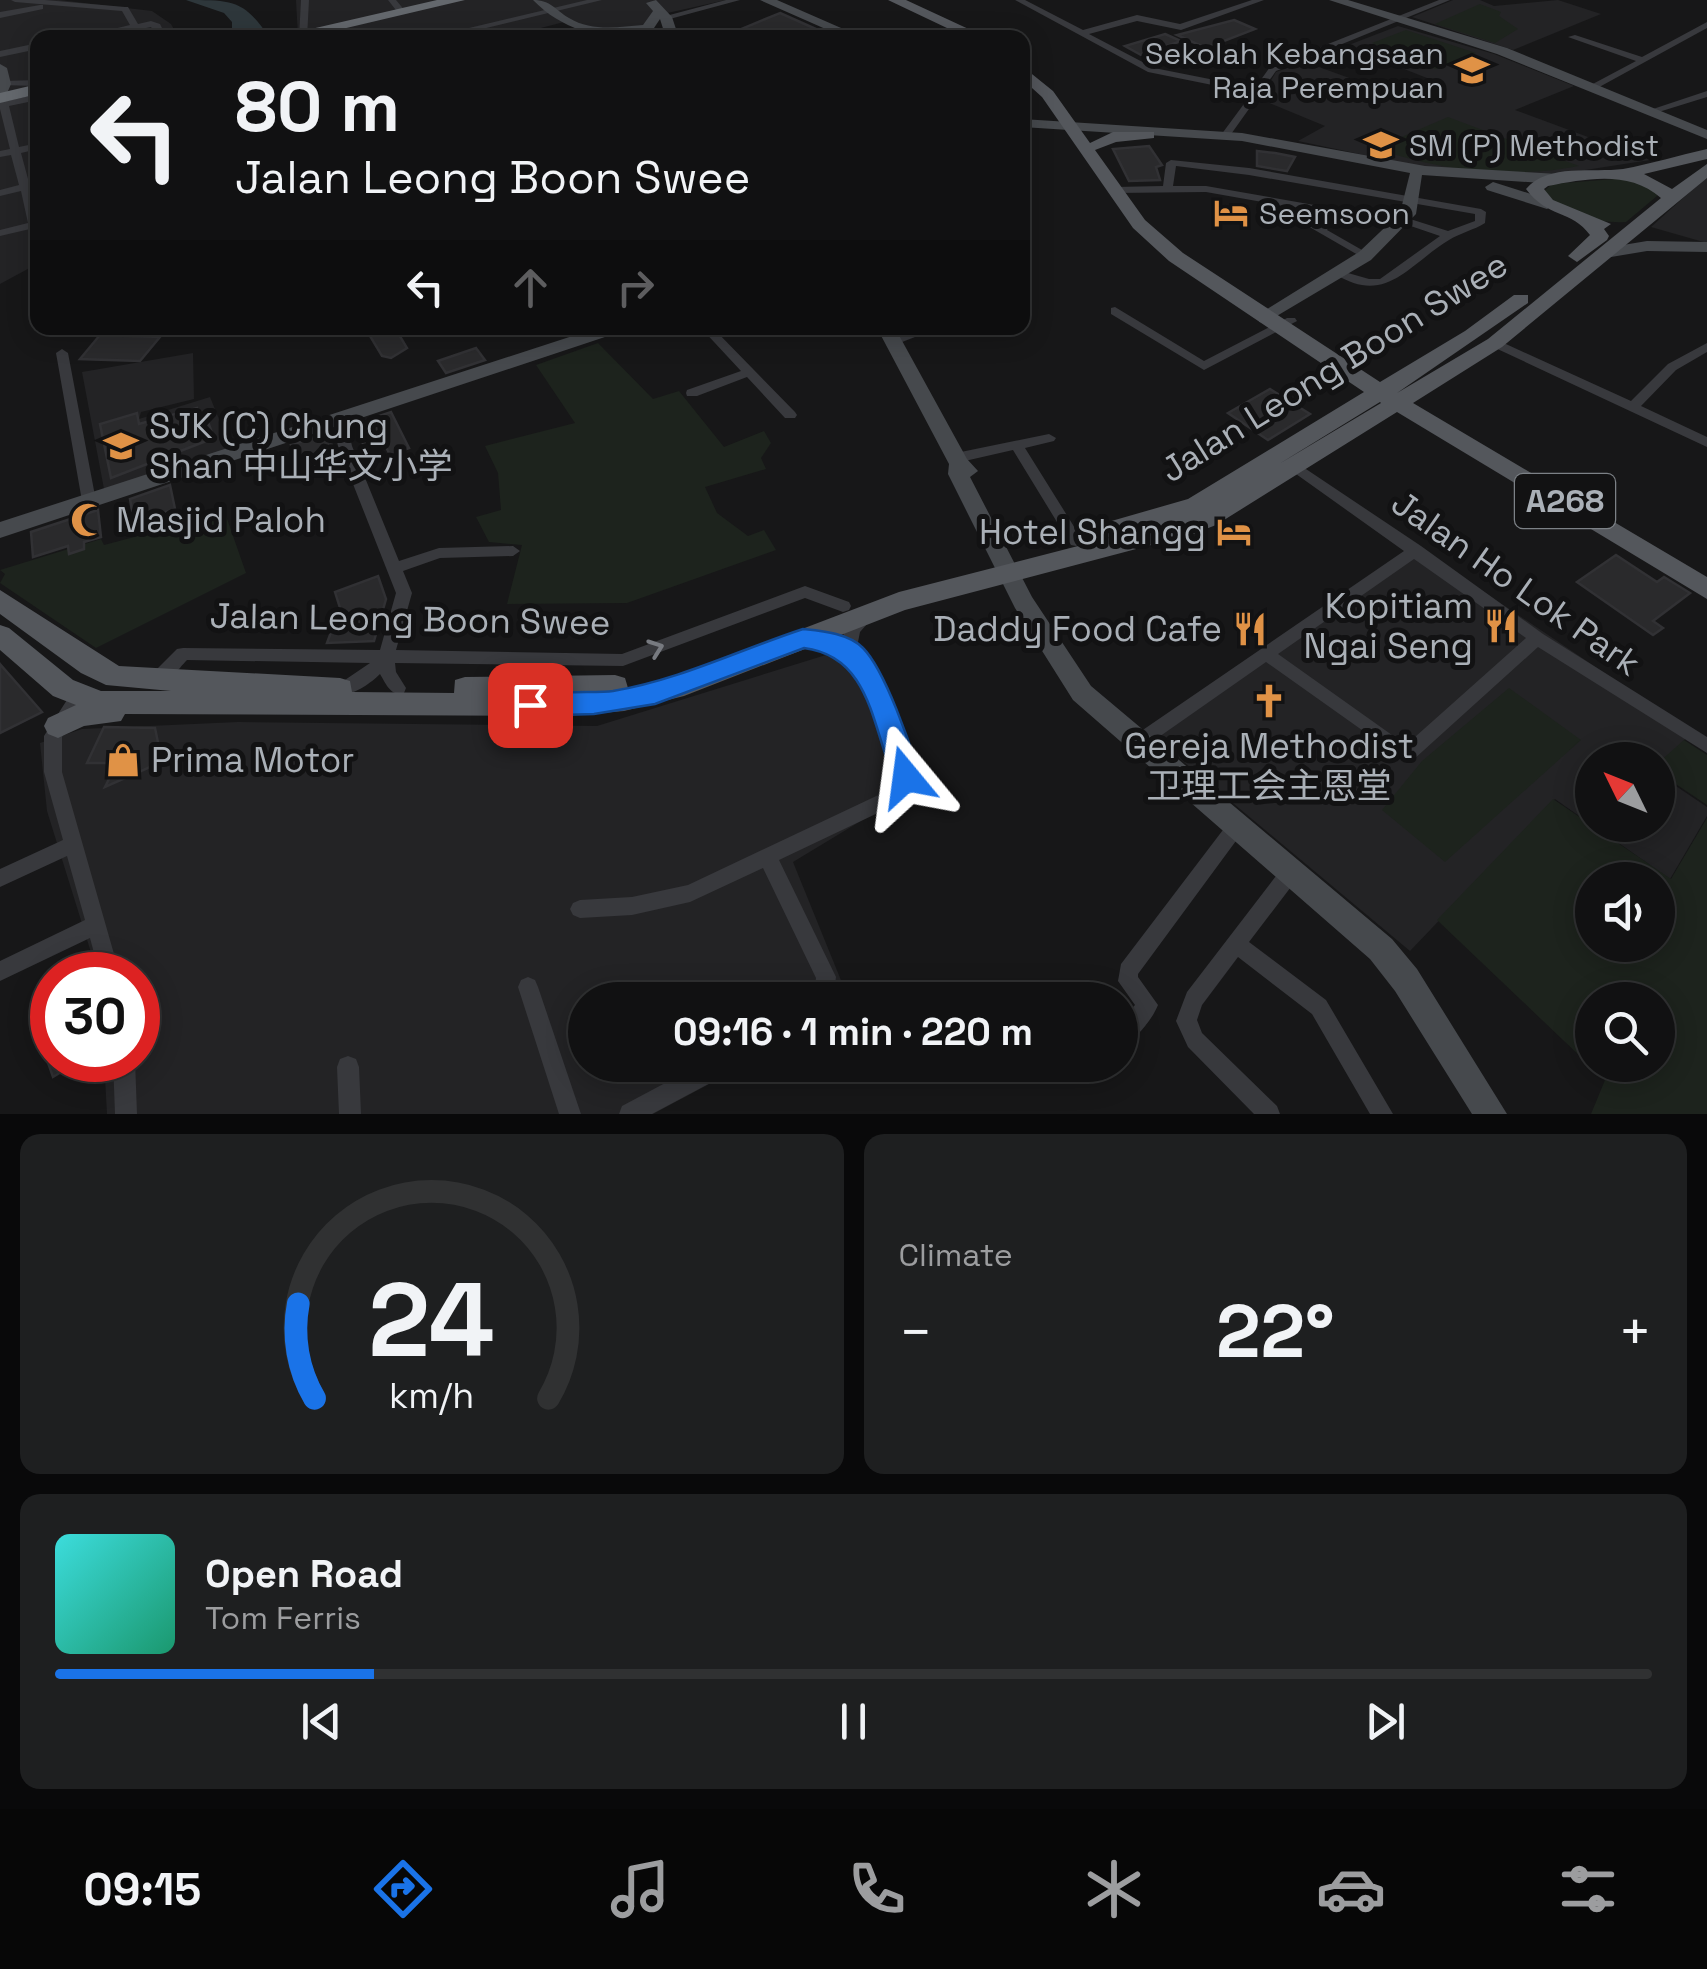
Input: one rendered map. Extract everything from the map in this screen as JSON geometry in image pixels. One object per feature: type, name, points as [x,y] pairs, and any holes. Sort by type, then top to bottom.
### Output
[{"type":"highway","points":[[313,30],[397,6],[458,0]]},
{"type":"highway","points":[[3,94],[30,91]]},
{"type":"main road","points":[[538,0],[567,23],[601,30]]},
{"type":"main road","points":[[766,0],[839,30]]},
{"type":"main road","points":[[895,0],[963,30]]},
{"type":"main road","points":[[906,0],[978,30]]},
{"type":"main road","points":[[1334,0],[1404,18],[1502,51],[1648,112],[1707,151]]},
{"type":"main road","points":[[597,29],[642,30],[652,24],[658,9]]},
{"type":"main road","points":[[1030,68],[1050,84],[1081,131]]},
{"type":"main road","points":[[1030,77],[1081,131],[1113,137],[1148,136],[1262,146],[1414,176],[1479,184],[1548,204],[1589,221],[1643,220],[1651,232],[1678,246]]},
{"type":"main road","points":[[1030,126],[1226,135],[1425,171],[1558,179]]},
{"type":"main road","name":"A268","points":[[1081,131],[1120,190],[1163,237],[1278,319],[1707,589]]},
{"type":"main road","name":"A268","points":[[1081,131],[1120,190]]},
{"type":"main road","points":[[1548,204],[1535,189],[1542,182],[1620,174],[1707,151]]},
{"type":"main road","name":"Jalan Leong Boon Swee","points":[[0,600],[102,671],[159,693],[594,704],[655,694],[872,612],[1076,541],[1196,505],[1494,343],[1643,220],[1707,151]]},
{"type":"main road","points":[[1620,174],[1643,178],[1669,196]]},
{"type":"main road","points":[[1278,319],[1366,256],[1408,212],[1414,176]]},
{"type":"main road","name":"Jalan Leong Boon Swee","points":[[78,697],[100,702],[244,686],[398,688],[684,669],[843,606],[1196,524],[1400,397],[1590,245],[1600,234],[1589,221]]},
{"type":"main road","points":[[1605,253],[1707,247]]},
{"type":"main road","points":[[0,530],[593,335]]},
{"type":"main road","points":[[888,335],[957,461],[958,474],[1082,693],[1358,926],[1406,980],[1491,1114]]},
{"type":"main road","points":[[1360,371],[1364,393],[1400,397]]},
{"type":"main road","name":"A268","points":[[1400,397],[1707,578]]},
{"type":"main road","points":[[36,624],[83,675],[85,686],[78,697]]},
{"type":"main road","points":[[0,635],[78,697]]},
{"type":"main road","points":[[78,697],[99,692],[244,686]]},
{"type":"main road","points":[[58,726],[80,715],[132,713],[159,693]]},
{"type":"street","points":[[15,0],[124,10],[135,26]]},
{"type":"street","points":[[296,30],[305,0]]},
{"type":"street","points":[[466,30],[598,0]]},
{"type":"street","points":[[658,9],[736,0]]},
{"type":"street","points":[[1019,0],[1160,74],[1258,91]]},
{"type":"street","points":[[1083,33],[1143,18],[1180,26],[1260,0]]},
{"type":"street","points":[[1226,135],[1273,69],[1446,0]]},
{"type":"street","points":[[0,15],[54,5]]},
{"type":"street","points":[[1592,88],[1707,25]]},
{"type":"street","points":[[117,30],[135,26],[158,26],[160,30]]},
{"type":"street","points":[[1572,37],[1643,60]]},
{"type":"street","points":[[0,54],[30,48]]},
{"type":"street","points":[[3,94],[30,206]]},
{"type":"street","points":[[1648,112],[1707,94]]},
{"type":"street","points":[[0,154],[30,148]]},
{"type":"street","points":[[1168,186],[1171,163],[1292,176],[1346,189],[1408,212],[1448,234]]},
{"type":"street","points":[[1120,190],[1168,186],[1262,197],[1332,212]]},
{"type":"street","points":[[0,193],[26,187]]},
{"type":"street","points":[[1321,231],[1346,189]]},
{"type":"street","points":[[1262,197],[1366,256]]},
{"type":"street","points":[[1342,274],[1368,283],[1383,282],[1448,234],[1480,223],[1481,212],[1408,212]]},
{"type":"street","points":[[0,233],[30,226]]},
{"type":"street","points":[[1115,311],[1204,366],[1278,319]]},
{"type":"street","points":[[715,335],[790,416]]},
{"type":"street","points":[[1494,343],[1707,442]]},
{"type":"street","points":[[1632,407],[1672,368],[1707,347]]},
{"type":"street","points":[[62,353],[89,501]]},
{"type":"street","points":[[692,393],[749,372]]},
{"type":"street","points":[[339,420],[344,446],[404,593],[386,657],[388,672],[398,688]]},
{"type":"street","points":[[957,461],[1049,438]]},
{"type":"street","points":[[1016,445],[1076,541]]},
{"type":"street","name":"Jalan Ho Lok Park","points":[[1294,466],[1537,638],[1707,746]]},
{"type":"street","points":[[1140,741],[1416,550]]},
{"type":"street","points":[[396,568],[439,553],[512,551]]},
{"type":"street","points":[[580,909],[632,906],[680,897],[886,802],[903,787],[906,766],[898,742],[854,654],[850,636],[872,612]]},
{"type":"street","points":[[803,638],[832,642],[854,654]]},
{"type":"street","points":[[1266,654],[1407,755],[1537,638]]},
{"type":"street","name":"Jalan Leong Boon Swee","points":[[159,693],[183,654],[386,657],[624,673]]},
{"type":"street","points":[[345,689],[370,674],[386,657]]},
{"type":"street","points":[[78,697],[58,726],[52,747],[53,772],[103,952]]},
{"type":"street","points":[[1129,982],[1128,971],[1238,824]]},
{"type":"street","points":[[0,878],[72,845]]},
{"type":"street","points":[[768,858],[826,982]]},
{"type":"street","points":[[1269,1114],[1195,1040],[1186,1021],[1194,999],[1292,869]]},
{"type":"street","points":[[0,972],[95,925]]},
{"type":"street","points":[[1236,944],[1319,1007],[1382,1114]]},
{"type":"street","points":[[528,987],[570,1114]]},
{"type":"street","points":[[1138,992],[1148,1004],[1138,1016]]},
{"type":"street","points":[[348,1067],[350,1114]]},
{"type":"street","points":[[125,1082],[126,1114]]},
{"type":"street","points":[[630,1114],[689,1082]]},
{"type":"shaded area","points":[[0,0],[59,0],[152,11],[174,30],[30,30],[30,268],[0,284]]},
{"type":"shaded area","points":[[186,0],[236,5],[263,30],[232,30],[232,22],[224,13]]},
{"type":"shaded area","points":[[296,0],[726,0],[663,14],[639,30],[604,30],[564,22],[533,30],[298,30]]},
{"type":"shaded area","points":[[1453,0],[1480,0],[1494,6],[1558,0],[1601,14],[1513,50],[1412,17]]},
{"type":"shaded area","points":[[1480,4],[1501,12],[1499,16],[1518,29],[1495,43],[1435,24]]},
{"type":"shaded area","points":[[1398,26],[1494,54],[1574,86],[1515,110],[1650,160],[1553,175],[1421,167],[1298,141],[1325,126],[1260,99],[1276,72],[1305,62],[1399,96],[1437,82],[1346,46]]},
{"type":"shaded area","points":[[1406,30],[1476,53],[1436,69],[1372,43]]},
{"type":"shaded area","points":[[1448,117],[1579,166],[1529,172],[1476,170],[1424,162],[1376,148]]},
{"type":"shaded area","points":[[1626,178],[1656,191],[1657,196],[1626,222],[1581,216],[1559,206],[1543,192],[1552,184]]},
{"type":"shaded area","points":[[1707,178],[1707,243],[1651,227],[1704,179]]},
{"type":"shaded area","points":[[598,343],[653,399],[679,391],[724,447],[764,431],[771,443],[761,458],[766,469],[705,487],[717,513],[748,536],[764,530],[776,550],[627,603],[507,604],[522,545],[489,542],[476,517],[501,510],[498,473],[485,446],[575,423],[536,365]]},
{"type":"shaded area","name":"SJK (C) Chung Shan 中山华文小学","points":[[193,353],[194,399],[141,412],[139,419],[210,397],[232,451],[154,476],[149,461],[152,475],[104,489],[82,372]]},
{"type":"shaded area","points":[[225,513],[246,573],[96,648],[0,583],[5,574],[0,570],[101,539],[104,545]]},
{"type":"shaded area","points":[[1416,546],[1692,732],[1675,750],[1675,742],[1575,742],[1575,813],[1555,799],[1410,951],[1148,732]]},
{"type":"shaded area","points":[[855,646],[927,781],[793,862],[842,982],[568,982],[568,1082],[713,1082],[653,1114],[107,1114],[105,1082],[160,1082],[160,952],[91,952],[47,811],[40,743],[82,729],[238,722],[597,726]]},
{"type":"shaded area","points":[[1509,688],[1581,740],[1445,862],[1382,810],[1422,761]]},
{"type":"shaded area","points":[[1684,740],[1707,755],[1707,805],[1675,783],[1675,748]]},
{"type":"shaded area","points":[[1675,785],[1707,807],[1707,816],[1675,870],[1675,862],[1646,862],[1617,842],[1675,842]]},
{"type":"shaded area","points":[[1553,799],[1575,814],[1575,842],[1616,842],[1646,862],[1575,862],[1575,962],[1675,962],[1675,872],[1707,818],[1707,1114],[1591,1114],[1604,1082],[1675,1082],[1675,982],[1575,982],[1575,1051],[1437,920]]},
{"type":"building","points":[[780,13],[818,30],[739,30]]},
{"type":"building","points":[[1234,20],[1255,29],[1206,48],[1177,35]]},
{"type":"building","points":[[1165,34],[1181,41],[1141,55],[1125,46]]},
{"type":"building","points":[[1149,146],[1162,165],[1156,167],[1160,180],[1129,181],[1113,149]]},
{"type":"building","points":[[1257,151],[1295,157],[1287,171],[1257,166]]},
{"type":"building","points":[[100,335],[160,337],[140,361],[80,359]]},
{"type":"building","points":[[399,335],[407,348],[391,358],[382,356],[370,336]]},
{"type":"building","points":[[476,348],[485,360],[446,373],[438,361]]},
{"type":"building","points":[[1270,389],[1310,414],[1268,440],[1228,413]]},
{"type":"building","points":[[197,408],[200,415],[205,414],[214,438],[111,478],[100,424],[137,413],[139,424]]},
{"type":"building","points":[[391,412],[409,448],[390,455],[386,447],[368,453],[359,436],[364,421]]},
{"type":"building","points":[[327,433],[339,462],[303,473],[291,445]]},
{"type":"building","points":[[170,485],[175,509],[134,522],[130,499]]},
{"type":"building","points":[[98,510],[101,537],[84,542],[84,549],[69,554],[68,546],[33,557],[31,532]]},
{"type":"building","points":[[1616,555],[1657,582],[1664,577],[1690,593],[1653,621],[1663,628],[1653,635],[1577,582]]},
{"type":"building","points":[[378,576],[386,599],[374,641],[327,643],[340,608],[335,592]]},
{"type":"building","points":[[0,664],[42,712],[0,733]]},
{"type":"building","name":"Prima Motor","points":[[104,727],[155,728],[161,757],[148,768],[105,787],[117,763],[87,763]]},
{"type":"place","name":"Sekolah Kebangsaan Raja Perempuan","points":[[1472,70]]},
{"type":"place","name":"SM (P) Methodist","points":[[1381,145]]},
{"type":"place","name":"Seemsoon","points":[[1231,213]]},
{"type":"place","name":"SJK (C) Chung Shan 中山华文小学","points":[[121,446]]},
{"type":"place","name":"Masjid Paloh","points":[[88,520]]},
{"type":"place","name":"Hotel Shangg","points":[[1234,532]]},
{"type":"place","name":"Kopitiam Ngai Seng","points":[[1501,626]]},
{"type":"place","name":"Daddy Food Cafe","points":[[1250,629]]},
{"type":"place","name":"Gereja Methodist 卫理工会主恩堂","points":[[1269,701]]},
{"type":"place","name":"Prima Motor","points":[[123,760]]},
{"type":"route","points":[[530,705],[594,704],[655,694],[803,638],[832,642],[854,654],[893,729],[906,777]]}]
